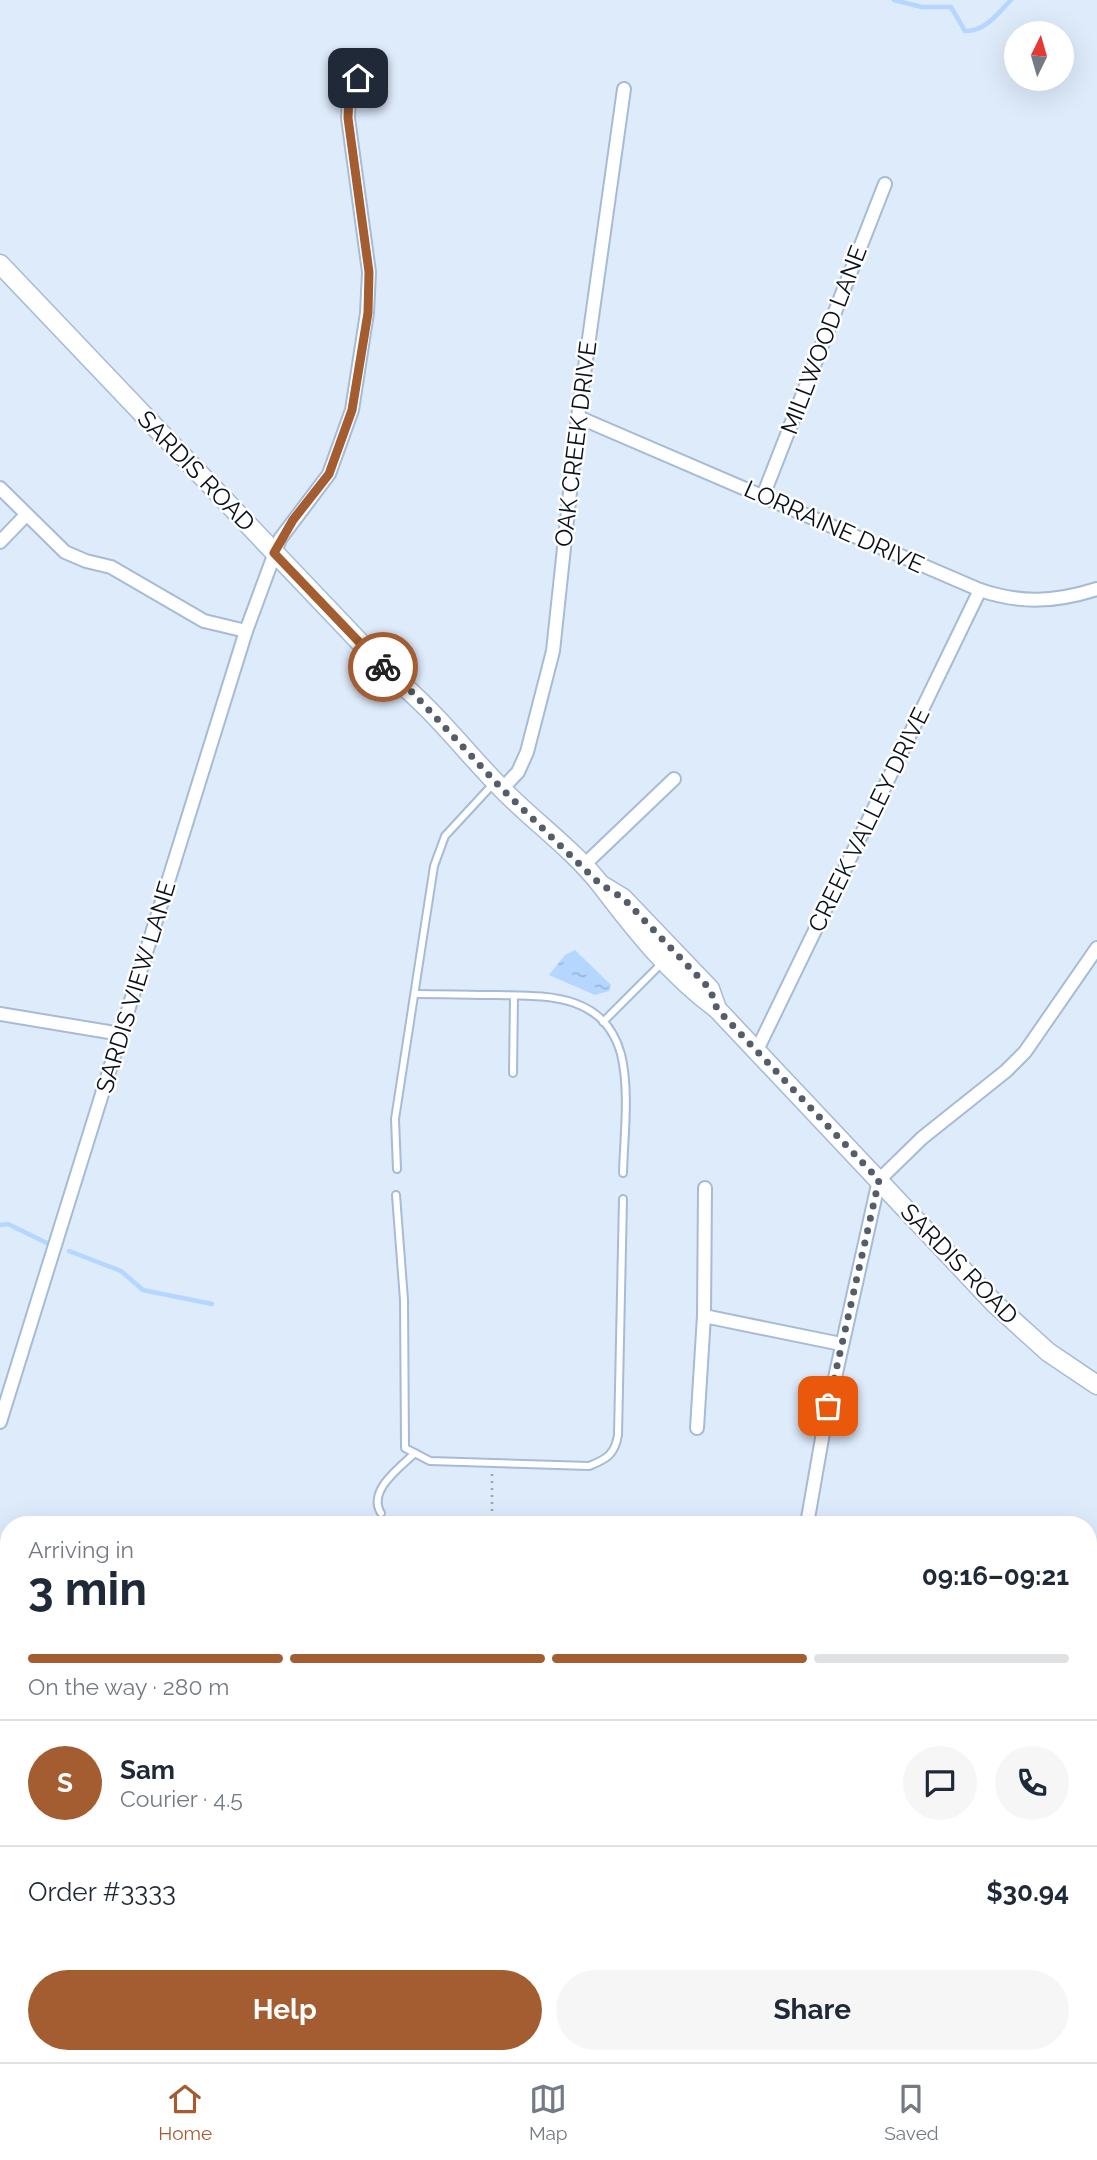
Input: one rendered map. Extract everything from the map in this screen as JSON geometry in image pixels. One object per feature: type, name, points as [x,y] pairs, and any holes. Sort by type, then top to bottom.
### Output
[{"type":"main road","name":"SARDIS ROAD","points":[[0,264],[393,677],[413,693],[499,785],[583,866],[600,884],[615,907],[664,961],[757,1050],[1010,1319],[1068,1367],[1097,1385]]},
{"type":"main road","name":"SARDIS ROAD","points":[[600,884],[623,898],[710,989],[717,1009]]},
{"type":"street","name":"SARDIS VIEW LANE","points":[[0,1422],[246,631],[274,553],[293,520],[329,474],[352,410],[368,313],[369,272],[348,118],[349,95],[358,78]]},
{"type":"street","name":"OAK CREEK DRIVE","points":[[499,785],[518,772],[527,752],[547,682],[578,417],[624,89]]},
{"type":"street","name":"MILLWOOD LANE","points":[[763,496],[885,184]]},
{"type":"street","name":"LORRAINE DRIVE","points":[[578,417],[998,596],[1051,601],[1097,589]]},
{"type":"street","points":[[0,488],[65,552],[111,567],[204,621],[246,631]]},
{"type":"street","points":[[0,542],[26,515]]},
{"type":"street","name":"CREEK VALLEY DRIVE","points":[[757,1050],[980,590]]},
{"type":"street","points":[[583,866],[674,779]]},
{"type":"street","points":[[809,1516],[841,1343],[879,1180],[922,1138],[1006,1071],[1025,1052],[1097,948]]},
{"type":"street","points":[[0,1014],[121,1034]]},
{"type":"street","points":[[697,1427],[704,1316],[705,1188]]},
{"type":"street","points":[[704,1316],[841,1343]]},
{"type":"lane","points":[[397,1169],[395,1119],[434,866],[440,844],[499,785]]},
{"type":"lane","points":[[603,1021],[664,961]]},
{"type":"lane","points":[[415,994],[555,996],[593,1012],[603,1021],[621,1054],[625,1080],[623,1173]]},
{"type":"lane","points":[[513,1073],[514,996]]},
{"type":"lane","points":[[396,1195],[404,1300],[405,1448],[429,1461],[589,1465],[607,1459],[616,1447],[618,1434],[623,1199]]},
{"type":"lane","points":[[381,1513],[377,1507],[377,1497],[383,1486],[415,1453]]},
{"type":"path","points":[[492,1477],[492,1511]]},
{"type":"water","points":[[575,950],[611,985],[609,991],[595,995],[549,975],[565,955]]},
{"type":"waterway","points":[[894,0],[922,7],[951,7],[965,31],[985,25],[1011,0]]},
{"type":"waterway","points":[[0,1225],[8,1224],[47,1243]]},
{"type":"waterway","points":[[69,1251],[121,1271],[143,1290],[212,1304]]},
{"type":"way so far","points":[[383,667],[413,693],[502,789],[600,884],[623,898],[710,989],[717,1009],[879,1180],[861,1248],[828,1406]]},
{"type":"route","points":[[358,78],[349,95],[348,118],[366,232],[369,272],[368,313],[352,410],[337,458],[329,474],[293,520],[274,553],[383,667]]}]
